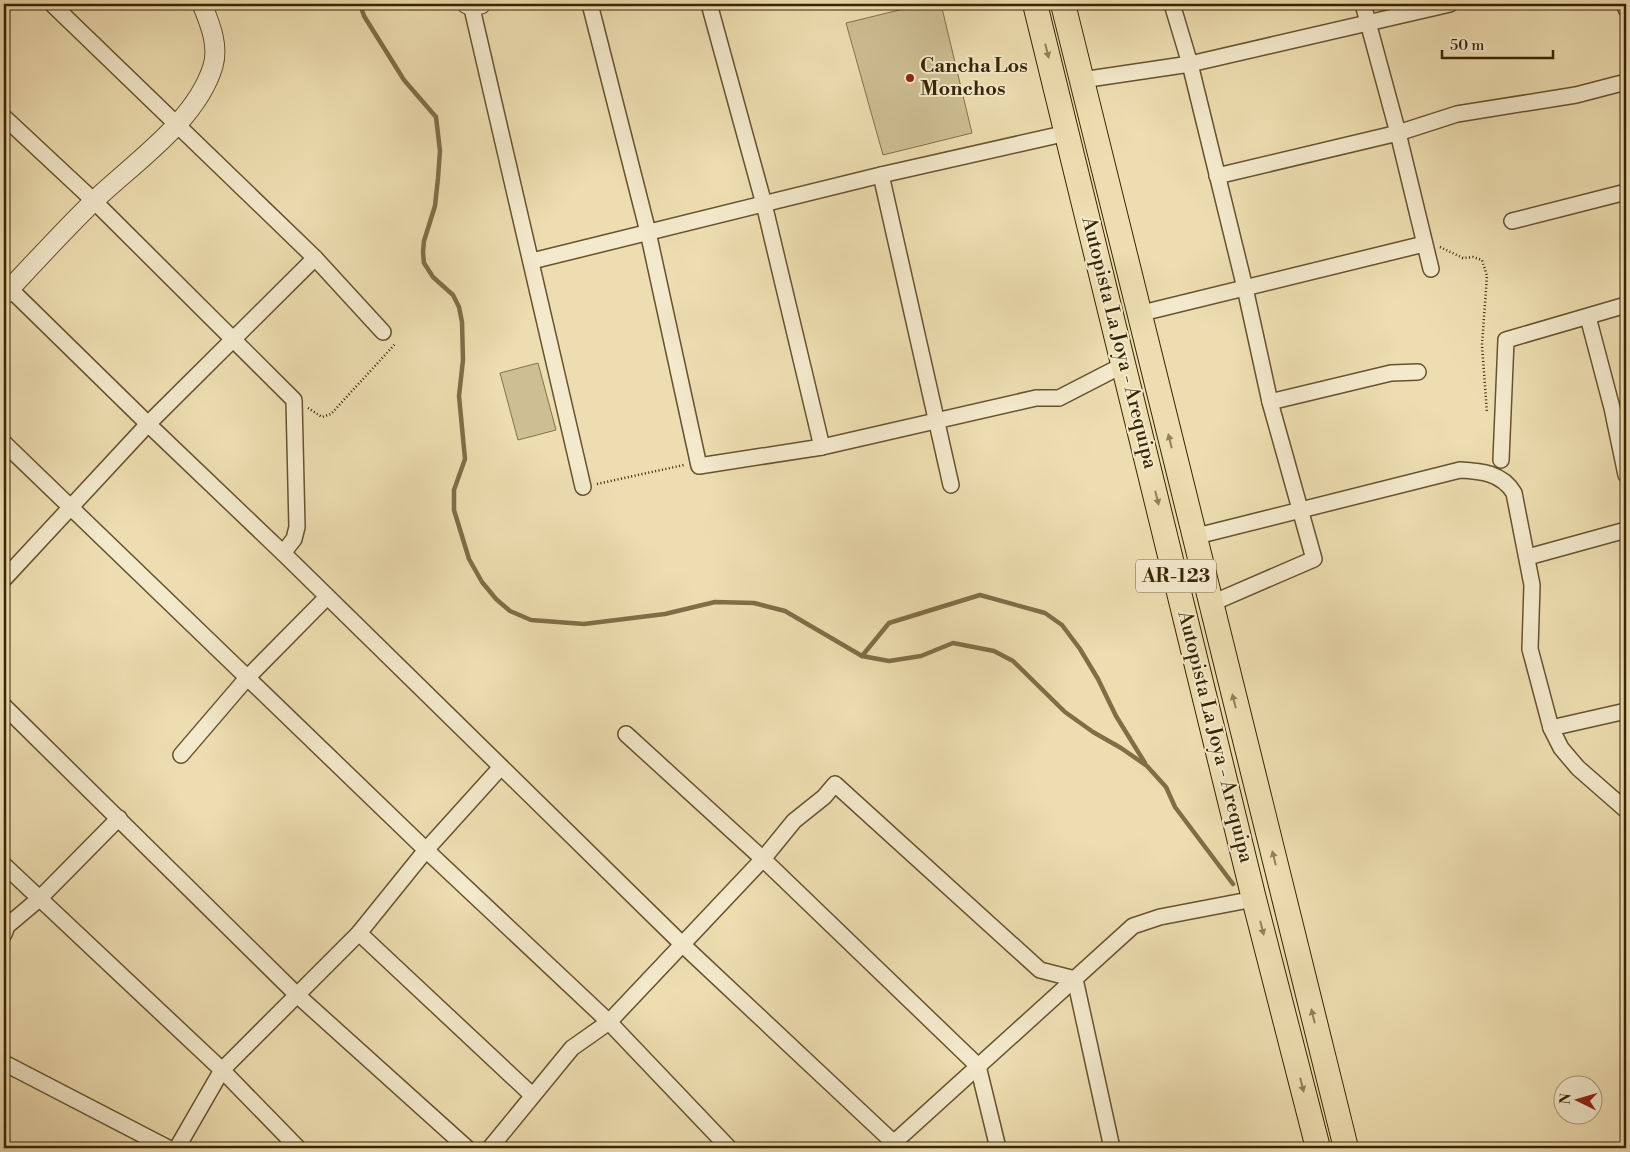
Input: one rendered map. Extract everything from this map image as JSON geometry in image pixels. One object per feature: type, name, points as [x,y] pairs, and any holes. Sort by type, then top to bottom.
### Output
[{"type":"main road","name":"Autopista La Joya - Arequipa","points":[[1035,4],[1125,364],[1254,899],[1317,1148]]},
{"type":"main road","name":"Autopista La Joya - Arequipa","points":[[1062,4],[1346,1148]]},
{"type":"street","points":[[52,4],[315,258],[383,332]]},
{"type":"street","points":[[202,4],[216,47],[212,66],[197,100],[177,124],[94,201],[6,289],[283,553],[891,1146],[1133,926],[1160,917],[1254,899]]},
{"type":"street","points":[[473,4],[583,487]]},
{"type":"street","points":[[590,4],[648,232],[699,466],[822,447],[939,422],[1036,398],[1059,398],[1125,364]]},
{"type":"street","points":[[709,4],[764,204],[822,447]]},
{"type":"street","points":[[1172,4],[1190,64],[1245,288],[1270,402],[1302,510],[1314,559],[1210,604]]},
{"type":"street","points":[[1363,4],[1398,133],[1431,269]]},
{"type":"street","points":[[1082,80],[1190,64],[1450,4]]},
{"type":"street","points":[[1625,4],[1626,9]]},
{"type":"street","points":[[1217,176],[1398,133],[1457,114],[1576,95],[1626,82]]},
{"type":"street","points":[[4,117],[94,201],[294,400],[297,527],[294,538],[283,553]]},
{"type":"street","points":[[532,261],[881,175],[1067,133]]},
{"type":"street","points":[[881,175],[952,484]]},
{"type":"street","points":[[1512,221],[1626,192]]},
{"type":"street","points":[[1138,314],[1424,244]]},
{"type":"street","points":[[4,578],[148,424],[315,258]]},
{"type":"street","points":[[1501,460],[1506,340],[1626,305]]},
{"type":"street","points":[[1588,317],[1612,408],[1626,475]]},
{"type":"street","points":[[1270,402],[1391,373],[1418,372]]},
{"type":"street","points":[[4,443],[426,850],[609,1022],[729,1148]]},
{"type":"street","points":[[1193,537],[1378,489],[1460,470],[1481,471],[1509,484],[1514,493],[1528,557],[1532,586],[1530,649],[1551,728],[1561,748],[1578,768],[1626,810]]},
{"type":"street","points":[[1528,557],[1626,530]]},
{"type":"street","points":[[181,755],[247,678],[327,597]]},
{"type":"street","points":[[4,706],[296,994],[467,1148]]},
{"type":"street","points":[[1551,728],[1626,711]]},
{"type":"street","points":[[626,734],[762,859],[978,1066],[998,1148]]},
{"type":"street","points":[[177,1148],[222,1070],[359,933],[426,850],[501,767]]},
{"type":"street","points":[[490,1148],[572,1048],[609,1022],[683,945],[762,859],[794,821],[824,797],[835,784],[1040,970],[1075,979]]},
{"type":"street","points":[[5,928],[39,899],[118,818]]},
{"type":"street","points":[[4,865],[222,1070],[298,1148]]},
{"type":"street","points":[[359,933],[532,1095]]},
{"type":"street","points":[[1075,979],[1112,1148]]},
{"type":"street","points":[[4,1063],[168,1148]]},
{"type":"path","points":[[1424,244],[1437,245],[1463,258],[1473,257],[1482,260],[1488,276],[1482,345],[1488,418]]},
{"type":"path","points":[[294,400],[322,416],[331,414],[395,344]]},
{"type":"path","points":[[583,487],[684,465],[699,466]]},
{"type":"shaded area","name":"Cancha Los Monchos","points":[[924,4],[941,4],[972,133],[883,155],[846,23]]},
{"type":"shaded area","points":[[538,363],[556,430],[518,440],[500,373]]},
{"type":"waterway","points":[[360,4],[364,16],[404,80],[436,117],[440,151],[438,178],[435,206],[424,241],[423,252],[424,263],[433,277],[453,295],[459,307],[462,322],[463,360],[459,396],[465,459],[454,490],[454,510],[469,559],[482,582],[496,599],[510,611],[531,620],[584,624],[665,614],[715,602],[754,603],[785,611],[862,656],[889,661],[921,656],[953,643],[994,651],[1013,661],[1065,712],[1147,766],[1166,787],[1175,807],[1233,884]]},
{"type":"waterway","points":[[862,656],[889,623],[980,595],[1045,613],[1062,625],[1080,649],[1098,679],[1116,716],[1145,763]]},
{"type":"place","name":"Cancha Los Monchos","points":[[910,78]]}]
